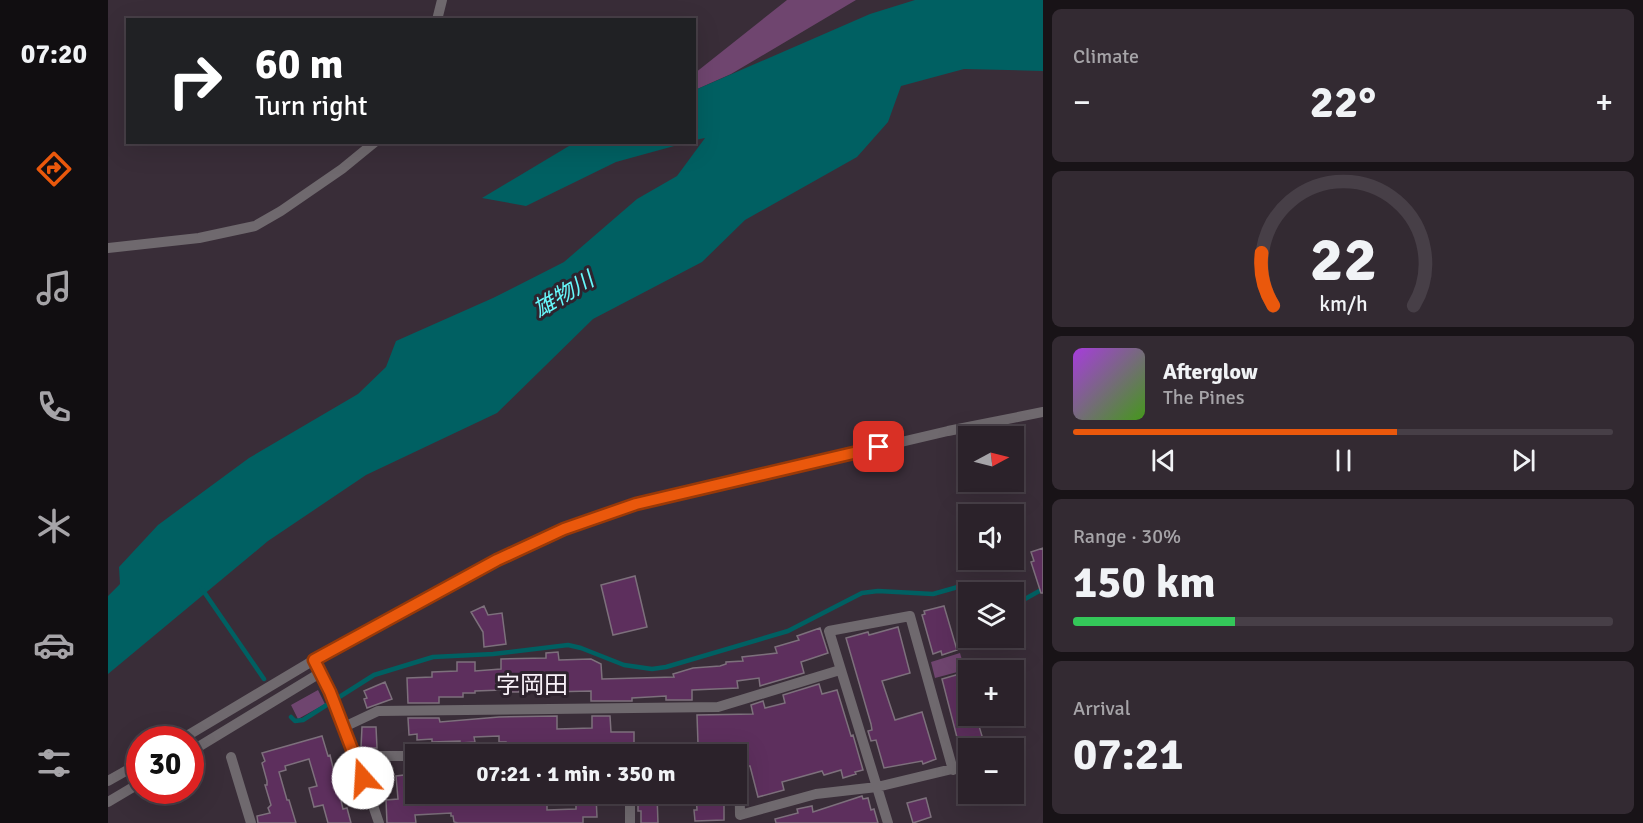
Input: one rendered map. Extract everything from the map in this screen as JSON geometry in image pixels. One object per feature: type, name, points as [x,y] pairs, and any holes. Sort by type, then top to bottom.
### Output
[{"type":"street","points":[[438,18],[442,0]]},
{"type":"street","points":[[108,248],[199,238],[255,226],[333,175],[372,144]]},
{"type":"street","points":[[203,726],[314,660],[497,560],[564,529],[636,504],[948,431],[1043,412]]},
{"type":"street","points":[[888,823],[829,631],[910,616],[953,770]]},
{"type":"street","points":[[314,660],[330,692],[356,756],[379,823]]},
{"type":"street","points":[[344,727],[378,711],[718,707],[840,670]]},
{"type":"street","points":[[204,743],[320,673]]},
{"type":"street","points":[[356,756],[405,756]]},
{"type":"street","points":[[231,757],[251,823]]},
{"type":"street","points":[[739,819],[816,794],[877,787],[958,768]]},
{"type":"street","points":[[108,782],[126,771]]},
{"type":"street","points":[[108,802],[126,791]]},
{"type":"street","points":[[630,804],[630,823]]},
{"type":"shaded area","points":[[787,0],[856,0],[731,74],[696,90],[696,72]]},
{"type":"shaded area","points":[[960,653],[962,660],[958,660],[958,672],[935,678],[931,662]]},
{"type":"shaded area","points":[[318,690],[325,704],[298,719],[291,705]]},
{"type":"water","name":"雄物川","points":[[915,0],[1043,0],[1043,71],[964,69],[901,86],[888,122],[857,157],[745,220],[702,262],[593,319],[497,413],[366,475],[268,541],[108,674],[108,596],[120,584],[119,567],[158,525],[249,458],[358,394],[386,367],[396,341],[493,298],[564,262],[637,199],[677,176],[705,138],[696,140],[696,90],[870,14]]},
{"type":"water","points":[[572,144],[681,144],[616,162],[526,206],[482,198]]},
{"type":"building","points":[[1043,548],[1043,593],[1041,593],[1031,562],[1034,561],[1031,552]]},
{"type":"building","points":[[635,576],[647,627],[613,635],[601,585]]},
{"type":"building","points":[[484,606],[488,615],[502,613],[506,644],[484,647],[483,632],[471,612]]},
{"type":"building","points":[[944,606],[957,650],[942,655],[941,651],[933,654],[922,615],[925,614],[924,611]]},
{"type":"building","points":[[898,627],[910,673],[882,681],[895,720],[922,712],[936,759],[923,764],[922,761],[884,768],[876,740],[871,741],[868,731],[872,730],[871,724],[846,638],[868,632],[869,635]]},
{"type":"building","points":[[820,628],[828,653],[801,662],[804,673],[760,686],[759,678],[737,681],[738,688],[692,690],[692,700],[666,700],[666,696],[632,698],[632,701],[591,701],[591,691],[548,692],[547,685],[519,686],[519,692],[475,691],[475,693],[463,693],[463,697],[439,697],[439,703],[408,703],[407,678],[432,677],[432,672],[457,671],[457,662],[475,662],[475,671],[501,669],[501,659],[546,658],[546,653],[558,652],[559,660],[591,659],[601,664],[602,679],[674,677],[673,674],[693,668],[720,666],[726,662],[743,661],[742,657],[777,653],[775,647],[799,640],[797,636]]},
{"type":"building","points":[[958,674],[958,726],[979,726],[983,738],[958,738],[958,741],[942,679]]},
{"type":"building","points":[[385,682],[392,699],[367,708],[364,691]]},
{"type":"building","points":[[819,684],[822,694],[837,690],[863,770],[843,778],[841,770],[824,775],[822,771],[782,782],[784,790],[758,797],[750,766],[747,766],[747,744],[698,744],[697,715],[753,714],[751,705],[763,701],[765,708],[785,703],[783,695]]},
{"type":"building","points":[[557,716],[557,729],[592,728],[592,716],[610,716],[611,732],[634,732],[634,744],[506,744],[506,742],[499,742],[499,736],[474,737],[475,742],[432,742],[432,739],[417,740],[417,734],[409,735],[408,718],[439,718],[440,722],[499,717]]},
{"type":"building","points":[[362,727],[376,727],[377,748],[361,748]]},
{"type":"building","points":[[322,736],[328,756],[330,755],[343,809],[347,808],[351,823],[328,823],[323,805],[314,807],[309,788],[317,786],[309,759],[285,766],[286,770],[279,772],[296,823],[258,823],[257,816],[270,813],[268,808],[271,805],[265,785],[267,781],[262,753]]},
{"type":"building","points":[[405,775],[405,804],[547,804],[547,810],[576,809],[576,804],[596,804],[597,817],[583,817],[583,823],[458,823],[454,822],[451,813],[415,815],[416,823],[387,823],[386,800],[398,799],[396,776]]},
{"type":"building","points":[[862,796],[863,799],[868,798],[878,823],[776,823],[775,819],[798,813],[797,809],[812,806],[813,812]]},
{"type":"building","points":[[926,798],[931,817],[913,823],[907,803]]},
{"type":"building","points":[[638,804],[657,804],[658,823],[641,823],[641,811],[638,811]]},
{"type":"building","points":[[697,804],[724,804],[724,820],[695,821],[694,810],[697,810]]},
{"type":"waterway","points":[[291,717],[295,721],[303,720],[374,675],[433,657],[493,654],[568,645],[624,665],[652,669],[666,667],[788,631],[862,593],[878,591],[933,594],[958,587]]},
{"type":"waterway","points":[[202,589],[264,679]]},
{"type":"waterway","points":[[1024,599],[1043,589]]},
{"type":"district","name":"字岡田","points":[[532,685]]},
{"type":"route","points":[[363,778],[330,692],[314,660],[497,560],[564,529],[636,504],[879,447]]}]
